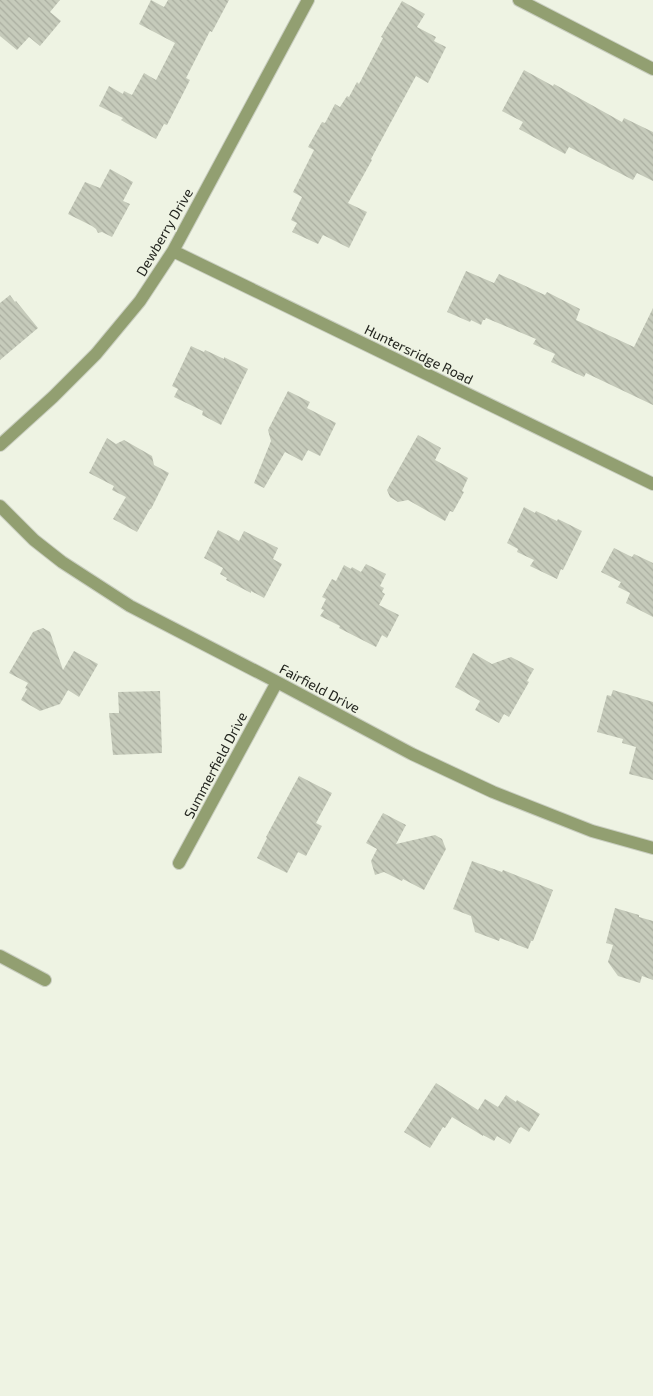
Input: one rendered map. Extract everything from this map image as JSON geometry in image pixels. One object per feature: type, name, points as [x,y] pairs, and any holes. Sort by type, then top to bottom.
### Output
[{"type":"street","name":"Dewberry Drive","points":[[0,445],[53,397],[96,354],[140,301],[173,251],[308,0]]},
{"type":"street","points":[[519,0],[653,69]]},
{"type":"street","name":"Huntersridge Road","points":[[173,251],[653,484]]},
{"type":"street","name":"Fairfield Drive","points":[[0,506],[34,540],[62,562],[130,606],[412,754],[493,792],[592,831],[653,848]]},
{"type":"street","name":"Summerfield Drive","points":[[180,863],[277,682]]},
{"type":"street","points":[[0,956],[45,980]]},
{"type":"building","points":[[0,0],[60,0],[50,12],[61,21],[40,46],[29,37],[17,50],[0,36]]},
{"type":"building","points":[[151,0],[164,7],[168,0],[229,0],[212,32],[210,31],[186,78],[190,80],[167,125],[164,124],[156,139],[121,120],[123,118],[99,106],[109,86],[123,94],[124,91],[132,95],[144,73],[156,80],[175,43],[139,24]]},
{"type":"building","points":[[402,1],[425,14],[417,27],[436,37],[434,41],[446,47],[428,83],[416,76],[348,203],[367,212],[349,248],[323,235],[318,244],[292,232],[297,223],[291,220],[302,197],[293,192],[314,150],[308,147],[322,122],[325,123],[335,104],[340,107],[347,96],[349,97],[357,82],[359,84],[383,38],[381,37]]},
{"type":"building","points":[[524,70],[553,86],[554,84],[622,122],[624,118],[653,132],[653,181],[637,173],[633,180],[569,147],[565,154],[519,129],[523,122],[502,111]]},
{"type":"building","points":[[110,169],[133,182],[123,201],[130,204],[112,237],[102,232],[98,233],[92,226],[68,214],[85,182],[100,188]]},
{"type":"building","points":[[466,271],[494,283],[499,274],[545,295],[547,292],[580,309],[576,320],[634,347],[653,308],[653,405],[586,373],[584,377],[551,362],[555,354],[533,344],[536,339],[486,318],[481,325],[447,312]]},
{"type":"building","points":[[10,295],[38,328],[0,360],[0,303]]},
{"type":"building","points":[[191,346],[224,359],[224,357],[248,369],[221,425],[202,415],[203,411],[174,397],[178,389],[172,386]]},
{"type":"building","points":[[288,391],[310,402],[307,408],[336,423],[320,456],[308,450],[302,461],[285,452],[264,488],[254,483],[271,441],[268,430]]},
{"type":"building","points":[[418,435],[441,448],[435,460],[468,478],[462,491],[464,492],[453,512],[450,511],[445,521],[408,500],[398,502],[390,497],[387,490]]},
{"type":"building","points":[[107,438],[116,444],[124,440],[152,456],[154,465],[169,473],[137,532],[113,519],[126,497],[112,490],[114,486],[89,473]]},
{"type":"building","points":[[524,507],[557,521],[558,519],[582,531],[557,579],[530,566],[534,560],[517,552],[518,549],[507,543]]},
{"type":"building","points":[[218,530],[239,541],[244,531],[278,548],[273,559],[282,564],[264,598],[226,580],[227,578],[220,574],[223,568],[204,558]]},
{"type":"building","points":[[614,548],[632,557],[634,554],[653,563],[653,617],[626,603],[630,593],[618,587],[621,582],[601,572]]},
{"type":"building","points":[[366,564],[386,574],[380,586],[384,588],[382,592],[385,594],[379,605],[399,615],[387,638],[382,635],[376,647],[320,616],[324,610],[321,609],[326,599],[322,597],[332,579],[336,581],[344,565],[361,572]]},
{"type":"building","points":[[43,628],[50,632],[63,670],[74,651],[98,664],[79,697],[68,690],[60,704],[40,711],[21,700],[28,683],[9,673],[33,632]]},
{"type":"building","points":[[473,653],[492,664],[511,657],[534,669],[527,681],[529,682],[509,717],[504,714],[499,723],[475,710],[480,701],[455,687]]},
{"type":"building","points":[[613,690],[653,702],[653,780],[629,774],[636,747],[622,743],[623,739],[597,732],[607,695],[611,696]]},
{"type":"building","points":[[160,691],[162,753],[113,755],[109,713],[119,713],[118,692]]},
{"type":"building","points":[[299,776],[332,793],[316,823],[322,826],[306,856],[298,852],[287,873],[257,858],[266,837]]},
{"type":"building","points":[[383,813],[406,825],[396,844],[435,835],[442,839],[446,849],[424,890],[384,872],[375,875],[371,861],[377,849],[366,843]]},
{"type":"building","points":[[472,861],[502,872],[503,870],[553,890],[528,949],[500,938],[499,941],[475,932],[471,916],[453,909]]},
{"type":"building","points":[[615,908],[653,921],[653,980],[642,976],[640,983],[618,976],[608,962],[613,945],[606,943]]},
{"type":"building","points":[[436,1083],[478,1110],[485,1099],[498,1107],[506,1095],[540,1114],[529,1132],[521,1127],[519,1128],[510,1144],[497,1136],[494,1141],[483,1136],[452,1117],[445,1128],[443,1127],[430,1148],[404,1132]]}]
